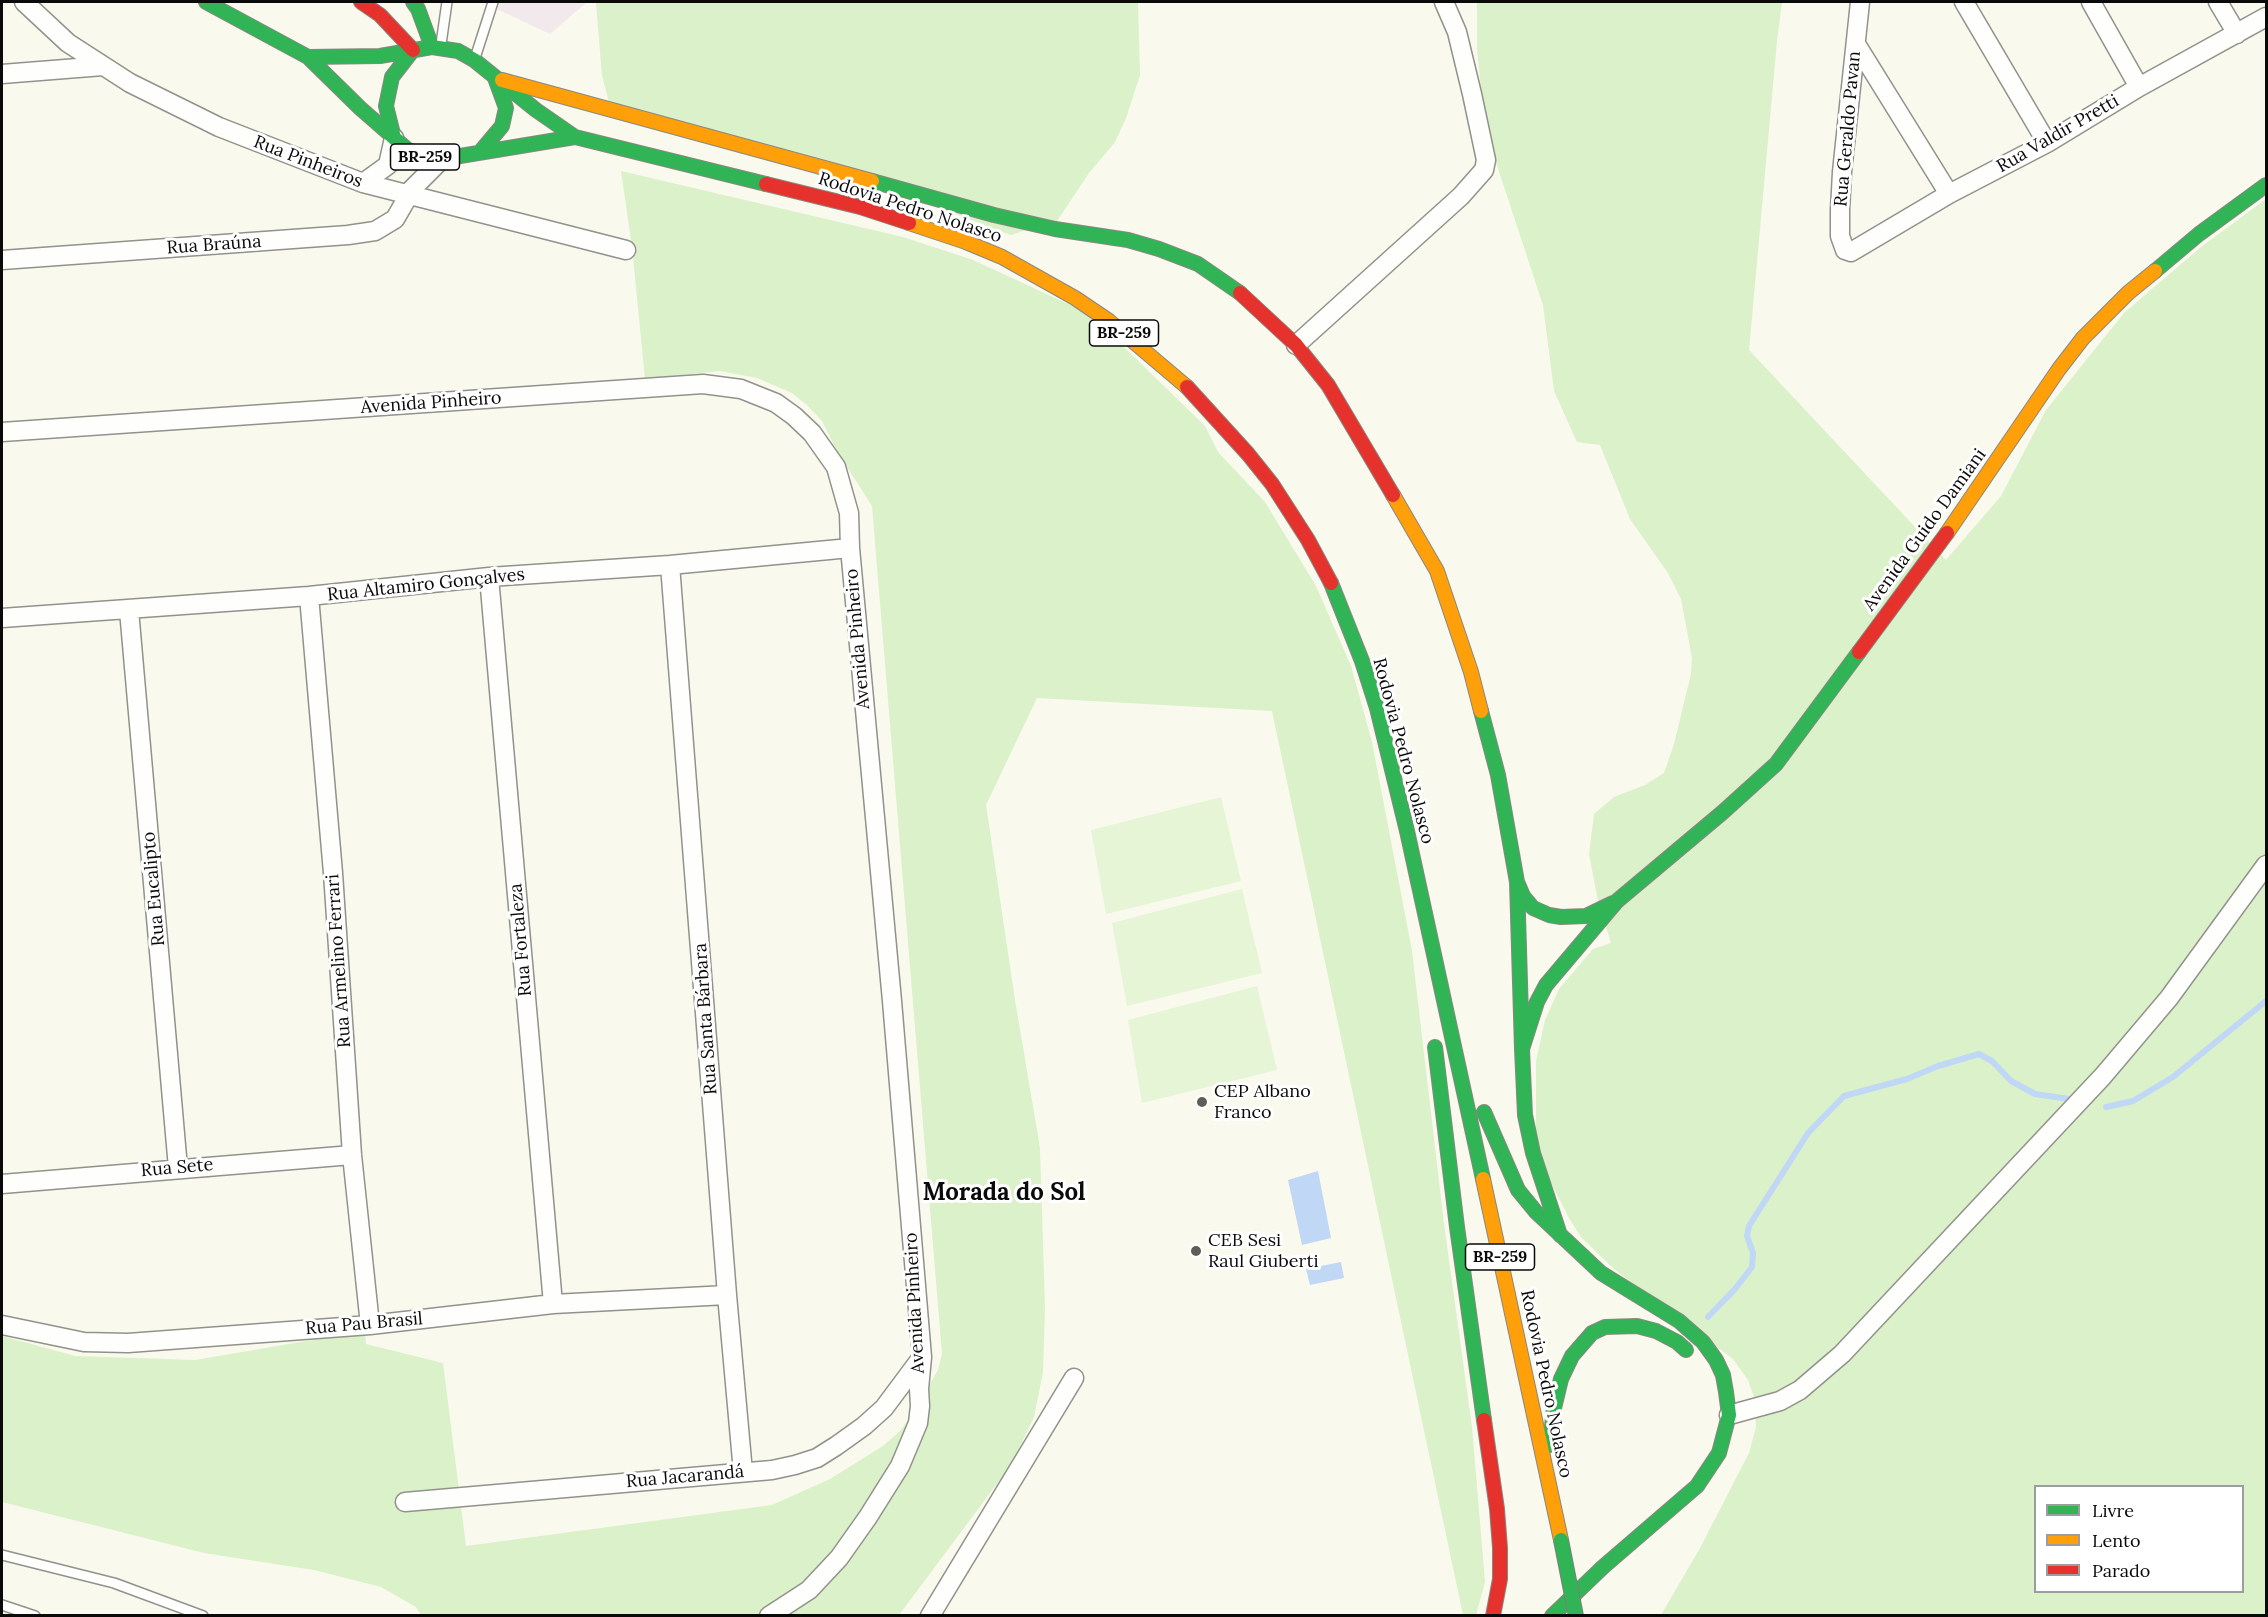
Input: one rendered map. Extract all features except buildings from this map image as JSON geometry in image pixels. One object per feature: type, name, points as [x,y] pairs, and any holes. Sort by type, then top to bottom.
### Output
[{"type":"main road","name":"Rodovia Pedro Nolasco","points":[[206,2],[308,57],[360,108],[408,150],[425,157],[443,158],[575,137]]},
{"type":"main road","points":[[361,2],[380,15],[413,50],[392,77],[386,106],[394,138]]},
{"type":"main road","points":[[413,2],[436,47]]},
{"type":"main road","name":"Rodovia Pedro Nolasco","points":[[308,57],[380,56],[436,47],[458,51],[474,60],[536,110],[575,137],[861,207],[966,242],[1002,257],[1075,298],[1109,321],[1179,378],[1248,454],[1272,484],[1329,578],[1362,661],[1377,708],[1407,831],[1548,1473],[1576,1616]]},
{"type":"main road","points":[[495,78],[994,215],[1055,229],[1128,240],[1178,255],[1220,278],[1249,300],[1296,345],[1328,386],[1350,419],[1437,571],[1472,672],[1495,763],[1517,882],[1522,1049]]},
{"type":"main road","points":[[481,151],[502,126],[506,108],[495,78]]},
{"type":"main road","name":"Avenida Guido Damiani","points":[[1560,1235],[1533,1153],[1525,1115],[1522,1049],[1537,1002],[1546,985],[1617,901],[1776,764],[1964,510],[2059,369],[2083,338],[2128,292],[2199,234],[2266,184]]},
{"type":"main road","points":[[1407,831],[1429,997]]},
{"type":"main road","name":"Avenida Guido Damiani","points":[[1517,882],[1523,896],[1533,908],[1549,915],[1586,916],[1617,901]]},
{"type":"main road","points":[[1433,1032],[1457,1227],[1497,1509],[1500,1579],[1493,1616]]},
{"type":"main road","points":[[1453,1040],[1518,1190],[1536,1212],[1601,1273],[1679,1321],[1703,1342],[1716,1360],[1722,1375],[1719,1452],[1696,1486],[1547,1612]]},
{"type":"main road","points":[[1548,1473],[1554,1408],[1561,1379],[1572,1356],[1592,1333],[1605,1327],[1637,1326],[1656,1331],[1677,1341],[1696,1358]]},
{"type":"main road","points":[[1547,1612],[1643,1514]]},
{"type":"street","name":"Rua Pinheiros","points":[[24,2],[68,43],[103,66],[219,128],[363,183],[626,250]]},
{"type":"street","points":[[1296,345],[1461,196],[1484,170],[1486,159],[1472,94],[1456,32],[1444,2]]},
{"type":"street","name":"Rua Geraldo Pavan","points":[[1851,252],[1845,250],[1840,236],[1840,210],[1860,2]]},
{"type":"street","points":[[1964,2],[2047,143]]},
{"type":"street","points":[[2091,2],[2139,87]]},
{"type":"street","points":[[2218,2],[2237,34]]},
{"type":"street","name":"Rua Valdir Pretti","points":[[1851,252],[1949,194],[2047,143],[2139,87],[2266,17]]},
{"type":"street","points":[[1856,44],[1949,194]]},
{"type":"street","points":[[2,74],[103,66]]},
{"type":"street","points":[[363,183],[388,165],[394,138]]},
{"type":"street","points":[[406,194],[443,158]]},
{"type":"street","name":"Rua Braúna","points":[[2,260],[348,235],[375,231],[386,227],[395,219],[401,211],[406,194]]},
{"type":"street","name":"Avenida Pinheiro","points":[[4,430],[703,384],[741,389],[776,403],[812,433],[836,468],[849,513],[850,548],[922,1357],[918,1424],[889,1485],[839,1558],[809,1590],[769,1616]]},
{"type":"street","name":"Rua Altamiro Gonçalves","points":[[2,618],[309,596],[489,577],[670,565],[850,548]]},
{"type":"street","name":"Rua Santa Bárbara","points":[[670,565],[743,1472]]},
{"type":"street","name":"Rua Fortaleza","points":[[489,577],[553,1304]]},
{"type":"street","name":"Rua Armelino Ferrari","points":[[309,596],[334,885],[352,1155],[370,1325]]},
{"type":"street","name":"Rua Eucalipto","points":[[129,610],[178,1168]]},
{"type":"street","points":[[1719,1406],[1780,1401],[1800,1390],[1850,1345],[2103,1076],[2169,998],[2266,865]]},
{"type":"street","name":"Rua Sete","points":[[2,1184],[352,1155]]},
{"type":"street","name":"Rua Pau Brasil","points":[[2,1324],[53,1337],[104,1343],[128,1343],[370,1325],[553,1304],[727,1295]]},
{"type":"street","name":"Rua Jacarandá","points":[[405,1502],[743,1472],[795,1465],[817,1458],[836,1446],[884,1408],[922,1357]]},
{"type":"street","points":[[930,1616],[1074,1378]]},
{"type":"lane","points":[[436,47],[447,2]]},
{"type":"lane","points":[[474,60],[493,2]]},
{"type":"lane","points":[[2,1555],[114,1583],[203,1616]]},
{"type":"lane","points":[[2,1605],[35,1616]]},
{"type":"shaded area","points":[[482,2],[587,2],[550,34]]},
{"type":"green space","points":[[1138,2],[1140,75],[1126,118],[1115,142],[1089,173],[1053,227],[1045,224],[1011,235],[929,204],[609,102],[602,76],[596,3]]},
{"type":"green space","points":[[1477,2],[1782,2],[1749,350],[1946,560],[2001,496],[2046,410],[2124,313],[2201,247],[2266,199],[2266,1615],[1661,1615],[1700,1548],[1749,1453],[1756,1427],[1755,1400],[1748,1380],[1733,1359],[1614,1269],[1581,1237],[1549,1179],[1536,1133],[1536,1061],[1545,1020],[1559,989],[1593,949],[1611,943],[1598,901],[1589,854],[1594,814],[1614,797],[1645,785],[1664,773],[1674,744],[1691,674],[1692,658],[1681,599],[1668,573],[1630,519],[1600,445],[1577,442],[1554,391],[1543,305],[1485,129],[1477,48]]},
{"type":"green space","points":[[621,171],[903,237],[973,260],[1090,314],[1205,426],[1218,452],[1265,502],[1316,586],[1351,666],[1372,742],[1412,951],[1444,1224],[1472,1427],[1485,1582],[1476,1615],[1463,1615],[1272,711],[1037,698],[986,805],[1040,1148],[1045,1308],[1043,1372],[1034,1417],[1011,1465],[899,1615],[421,1615],[416,1607],[381,1587],[314,1570],[204,1553],[2,1502],[2,1336],[75,1356],[195,1360],[365,1331],[366,1344],[443,1363],[466,1546],[772,1505],[830,1479],[883,1446],[901,1430],[938,1370],[942,1354],[872,506],[838,453],[822,421],[792,393],[757,378],[720,371],[645,379],[632,247]]},
{"type":"green space","points":[[1221,797],[1241,881],[1106,914],[1091,830]]},
{"type":"green space","points":[[1242,889],[1262,973],[1127,1006],[1112,923]]},
{"type":"green space","points":[[1257,986],[1277,1070],[1142,1103],[1128,1020]]},
{"type":"water","points":[[1318,1171],[1331,1238],[1302,1245],[1288,1180]]},
{"type":"water","points":[[1341,1262],[1344,1278],[1310,1285],[1306,1269]]},
{"type":"waterway","points":[[2106,1107],[2133,1101],[2173,1077],[2266,1001]]},
{"type":"waterway","points":[[1708,1317],[1752,1267],[1753,1253],[1747,1236],[1749,1226],[1808,1133],[1844,1096],[1907,1079],[1938,1066],[1979,1054],[1992,1061],[2011,1081],[2035,1094],[2069,1099]]},
{"type":"traffic: fast","points":[[206,2],[308,57],[360,108],[408,150],[425,157],[460,156],[575,137]]},
{"type":"traffic: fast","points":[[413,2],[418,9],[432,47]]},
{"type":"traffic: fast","points":[[308,57],[380,56],[432,47],[458,51],[474,60],[536,110],[575,137],[766,184]]},
{"type":"traffic: fast","points":[[394,138],[386,106],[392,77],[413,50]]},
{"type":"traffic: fast","points":[[481,151],[502,126],[506,108],[495,78]]},
{"type":"traffic: fast","points":[[872,181],[994,215],[1055,229],[1128,240],[1159,249],[1198,264],[1240,293]]},
{"type":"traffic: fast","points":[[2155,271],[2199,234],[2266,185]]},
{"type":"traffic: fast","points":[[1331,583],[1362,661],[1377,708],[1407,831],[1483,1179]]},
{"type":"traffic: fast","points":[[1560,1235],[1533,1153],[1525,1115],[1522,1049],[1537,1002],[1546,985],[1617,901],[1776,764],[1859,652]]},
{"type":"traffic: fast","points":[[1481,711],[1498,775],[1517,882],[1522,1049]]},
{"type":"traffic: fast","points":[[1517,882],[1523,896],[1533,908],[1549,915],[1586,916],[1613,903]]},
{"type":"traffic: fast","points":[[1435,1047],[1484,1420]]},
{"type":"traffic: fast","points":[[1484,1112],[1518,1190],[1536,1212],[1601,1273],[1679,1321],[1703,1342],[1723,1375],[1726,1392],[1729,1415],[1719,1453],[1697,1486],[1603,1567],[1552,1616]]},
{"type":"traffic: fast","points":[[1550,1445],[1554,1408],[1561,1379],[1572,1356],[1592,1333],[1605,1327],[1637,1326],[1656,1331],[1677,1342],[1686,1350]]},
{"type":"traffic: fast","points":[[1561,1540],[1576,1616]]},
{"type":"traffic: slow","points":[[502,80],[872,181]]},
{"type":"traffic: slow","points":[[909,223],[1002,257],[1075,298],[1109,321],[1187,387]]},
{"type":"traffic: slow","points":[[1947,533],[2059,369],[2083,338],[2128,293],[2155,271]]},
{"type":"traffic: slow","points":[[1393,495],[1437,571],[1471,672],[1481,711]]},
{"type":"traffic: slow","points":[[1483,1179],[1561,1540]]},
{"type":"traffic: jam","points":[[361,2],[380,15],[413,50]]},
{"type":"traffic: jam","points":[[766,184],[860,207],[909,223]]},
{"type":"traffic: jam","points":[[1240,293],[1296,345],[1328,385],[1393,495]]},
{"type":"traffic: jam","points":[[1187,387],[1272,484],[1308,540],[1331,583]]},
{"type":"traffic: jam","points":[[1859,652],[1947,533]]},
{"type":"traffic: jam","points":[[1484,1420],[1497,1509],[1500,1548],[1500,1579],[1493,1616]]},
{"type":"place","name":"CEP Albano Franco","points":[[1202,1102]]},
{"type":"place","name":"CEB Sesi Raul Giuberti","points":[[1196,1251]]},
{"type":"district","name":"Morada do Sol","points":[[1004,1193]]}]
